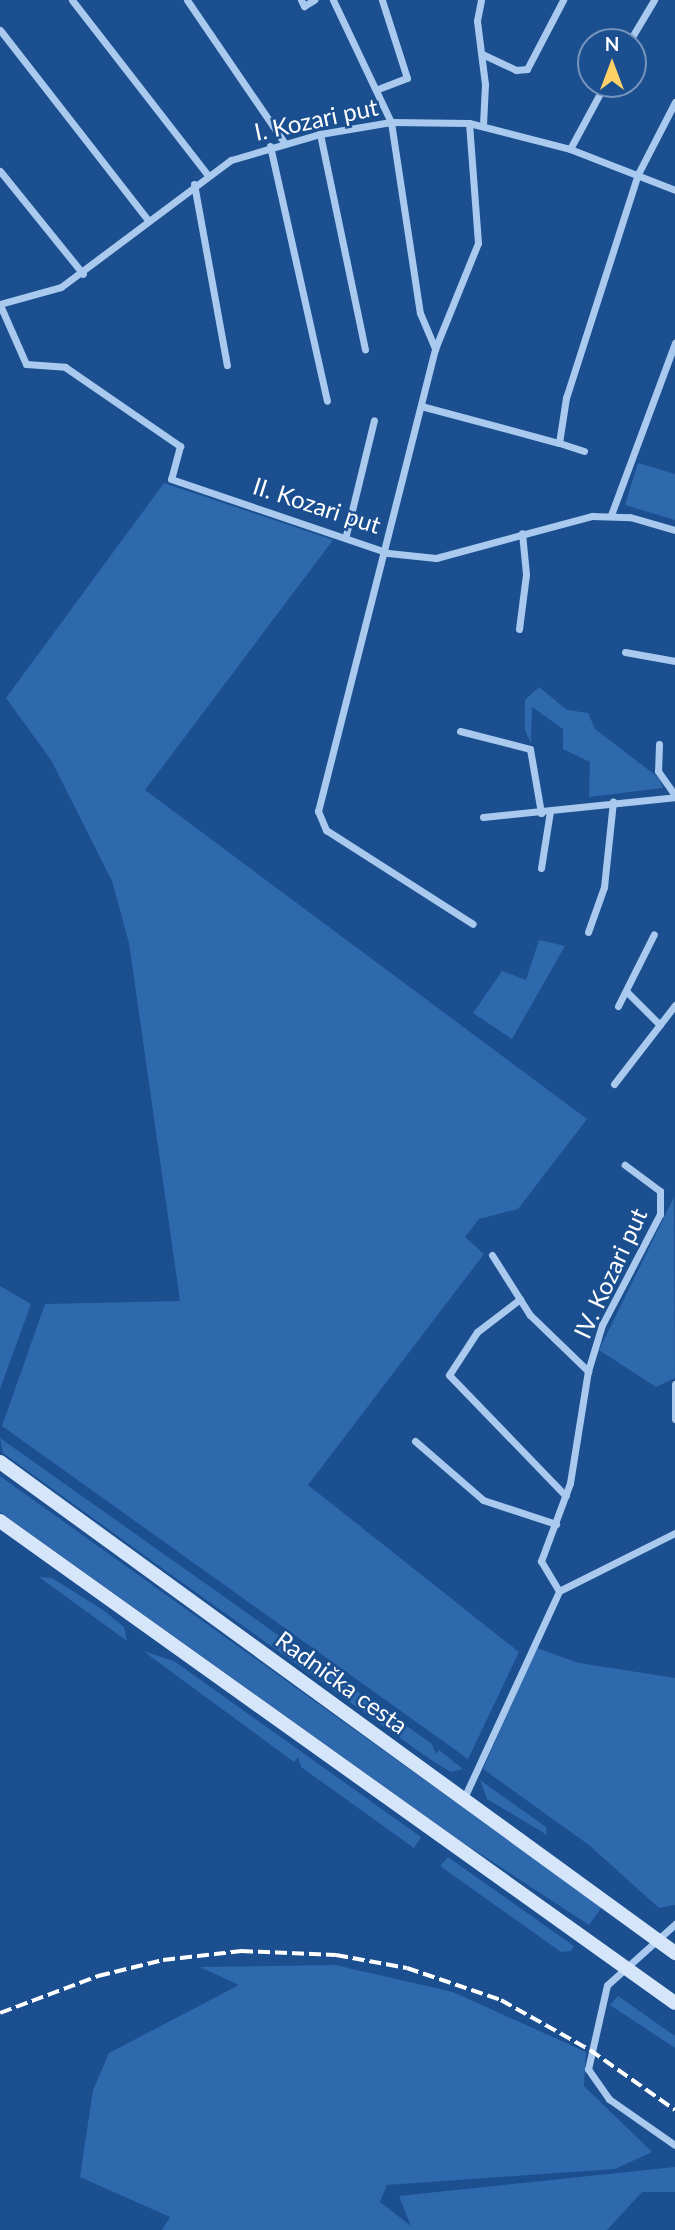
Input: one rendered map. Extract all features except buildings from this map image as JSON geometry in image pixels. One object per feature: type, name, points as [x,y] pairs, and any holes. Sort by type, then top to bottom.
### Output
[{"type":"main road","name":"Radnička cesta","points":[[0,1462],[675,1953]]},
{"type":"main road","points":[[0,1521],[675,2003]]},
{"type":"street","points":[[72,0],[208,174]]},
{"type":"street","points":[[187,0],[284,142]]},
{"type":"street","points":[[301,0],[304,6],[314,0]]},
{"type":"street","points":[[333,0],[378,89],[391,122],[420,313],[435,349]]},
{"type":"street","points":[[378,89],[407,78],[382,0]]},
{"type":"street","points":[[481,0],[477,20],[482,54],[483,125]]},
{"type":"street","points":[[482,54],[516,71],[527,69],[563,0]]},
{"type":"street","points":[[637,28],[654,0]]},
{"type":"street","points":[[0,30],[147,219]]},
{"type":"street","points":[[570,149],[597,98]]},
{"type":"street","points":[[559,443],[566,398],[638,174],[675,102]]},
{"type":"street","name":"I. Kozari put","points":[[0,304],[40,297],[82,274],[147,219],[208,174],[284,142],[391,122],[483,125],[570,149],[675,190]]},
{"type":"street","name":"II. Kozari put","points":[[0,304],[26,364],[65,367],[180,446],[171,479],[346,535],[383,550],[435,349],[478,243],[469,123]]},
{"type":"street","points":[[320,134],[366,349]]},
{"type":"street","points":[[270,146],[327,401]]},
{"type":"street","points":[[0,172],[82,274]]},
{"type":"street","points":[[194,184],[227,365]]},
{"type":"street","points":[[611,515],[675,343]]},
{"type":"street","points":[[421,406],[584,450]]},
{"type":"street","points":[[346,535],[374,420]]},
{"type":"street","points":[[473,924],[320,821],[383,550],[436,558],[522,533],[611,515],[675,530]]},
{"type":"street","points":[[519,629],[526,574],[522,533]]},
{"type":"street","points":[[625,652],[675,662]]},
{"type":"street","points":[[460,731],[530,749],[541,813]]},
{"type":"street","points":[[483,817],[541,813],[613,801],[675,796],[658,771],[659,744]]},
{"type":"street","points":[[588,932],[604,887],[613,801]]},
{"type":"street","points":[[541,868],[550,811]]},
{"type":"street","points":[[618,1006],[628,993],[654,934]]},
{"type":"street","points":[[628,993],[660,1025]]},
{"type":"street","points":[[614,1084],[675,1005]]},
{"type":"street","name":"IV. Kozari put","points":[[559,1591],[541,1567],[566,1496],[588,1371],[601,1325],[660,1214],[660,1191],[625,1165]]},
{"type":"street","name":"IV. Kozari put","points":[[492,1255],[520,1299],[588,1371]]},
{"type":"street","points":[[520,1299],[477,1332],[449,1375],[566,1496]]},
{"type":"street","points":[[675,1384],[675,1419]]},
{"type":"street","points":[[415,1441],[483,1500],[556,1524]]},
{"type":"street","points":[[464,1798],[559,1591],[675,1533]]},
{"type":"street","points":[[675,1924],[607,1986],[594,2025],[590,2078],[609,2099],[675,2145]]},
{"type":"shaded area","points":[[638,463],[675,474],[675,520],[625,505]]},
{"type":"shaded area","points":[[164,483],[333,540],[145,790],[587,1119],[518,1209],[479,1219],[465,1237],[484,1254],[308,1485],[519,1652],[468,1759],[2,1426],[45,1304],[180,1301],[129,943],[112,881],[51,760],[6,698]]},
{"type":"shaded area","points":[[539,687],[567,710],[588,713],[595,729],[659,778],[663,788],[589,797],[590,762],[563,749],[563,729],[532,707],[531,743],[525,730],[525,700]]},
{"type":"shaded area","points":[[539,940],[565,946],[512,1039],[473,1013],[502,971],[526,980]]},
{"type":"shaded area","points":[[674,1197],[675,1378],[656,1387],[599,1350]]},
{"type":"shaded area","points":[[0,1286],[31,1304],[0,1389]]},
{"type":"shaded area","points":[[0,1438],[432,1744],[436,1754],[439,1750],[463,1769],[451,1772],[431,1760],[166,1571],[3,1453]]},
{"type":"shaded area","points":[[0,1476],[602,1907],[589,1925],[462,1842],[0,1512]]},
{"type":"shaded area","points":[[39,1577],[52,1578],[103,1610],[124,1627],[127,1641]]},
{"type":"shaded area","points":[[537,1648],[579,1663],[675,1678],[675,1905],[659,1908],[589,1845],[483,1769]]},
{"type":"shaded area","points":[[143,1651],[174,1661],[421,1837],[414,1848],[301,1767],[298,1757],[294,1762]]},
{"type":"shaded area","points":[[480,1780],[546,1827],[547,1835],[487,1799]]},
{"type":"shaded area","points":[[448,1857],[574,1946],[571,1951],[561,1952],[440,1866]]},
{"type":"shaded area","points":[[335,1965],[453,1992],[586,2052],[584,2086],[652,2152],[615,2169],[387,2185],[380,2202],[411,2226],[399,2196],[675,2167],[675,2192],[642,2192],[607,2230],[162,2230],[170,2217],[80,2177],[93,2090],[109,2053],[239,1985],[200,1967]]},
{"type":"shaded area","points":[[618,1996],[675,2036],[675,2048],[610,2005]]},
{"type":"railway","points":[[0,2013],[98,1976],[163,1960],[241,1951],[336,1955],[407,1968],[501,2000],[590,2050],[675,2110]]}]
